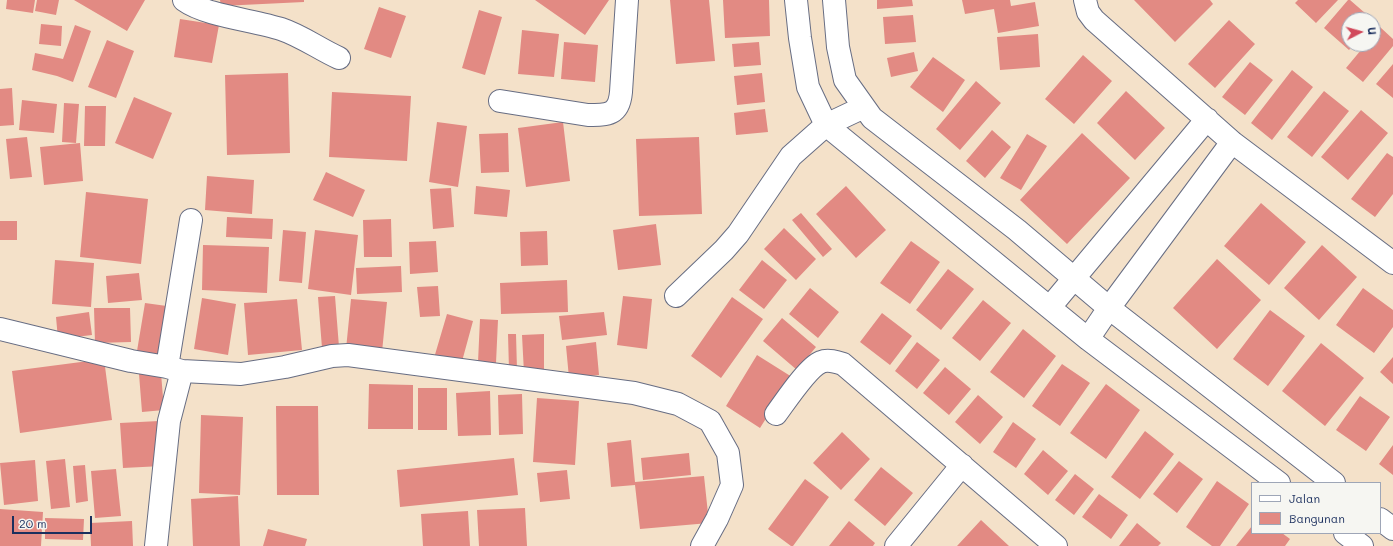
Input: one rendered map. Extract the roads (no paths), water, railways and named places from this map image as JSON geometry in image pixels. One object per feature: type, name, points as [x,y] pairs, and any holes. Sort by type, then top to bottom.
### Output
[{"type":"street","points":[[184,0],[190,5],[209,11],[297,34],[322,50],[339,58]]},
{"type":"street","points":[[500,101],[588,115],[604,114],[615,110],[619,106],[621,96],[627,0]]},
{"type":"street","points":[[796,0],[800,38],[808,87],[826,125],[1088,339],[1278,482]]},
{"type":"street","points":[[834,0],[838,47],[845,80],[872,118],[1016,230],[1109,308],[1333,482]]},
{"type":"street","points":[[1085,0],[1088,12],[1094,20],[1207,118],[1232,142],[1393,263]]},
{"type":"street","points":[[676,296],[724,250],[738,234],[792,156],[826,125],[864,107]]},
{"type":"street","points":[[1050,308],[1207,118]]},
{"type":"street","points":[[1088,339],[1109,308],[1232,142]]},
{"type":"street","points":[[156,546],[191,220]]},
{"type":"street","points":[[0,329],[131,361],[174,369],[241,374],[285,367],[332,356],[348,356],[634,392],[678,404],[710,422],[728,452],[732,485],[717,519],[702,546]]},
{"type":"street","points":[[776,414],[810,370],[822,362],[833,361],[843,364],[1056,546]]},
{"type":"street","points":[[896,546],[962,465]]},
{"type":"street","points":[[1381,520],[1393,529]]},
{"type":"street","points":[[1346,534],[1362,546]]}]
